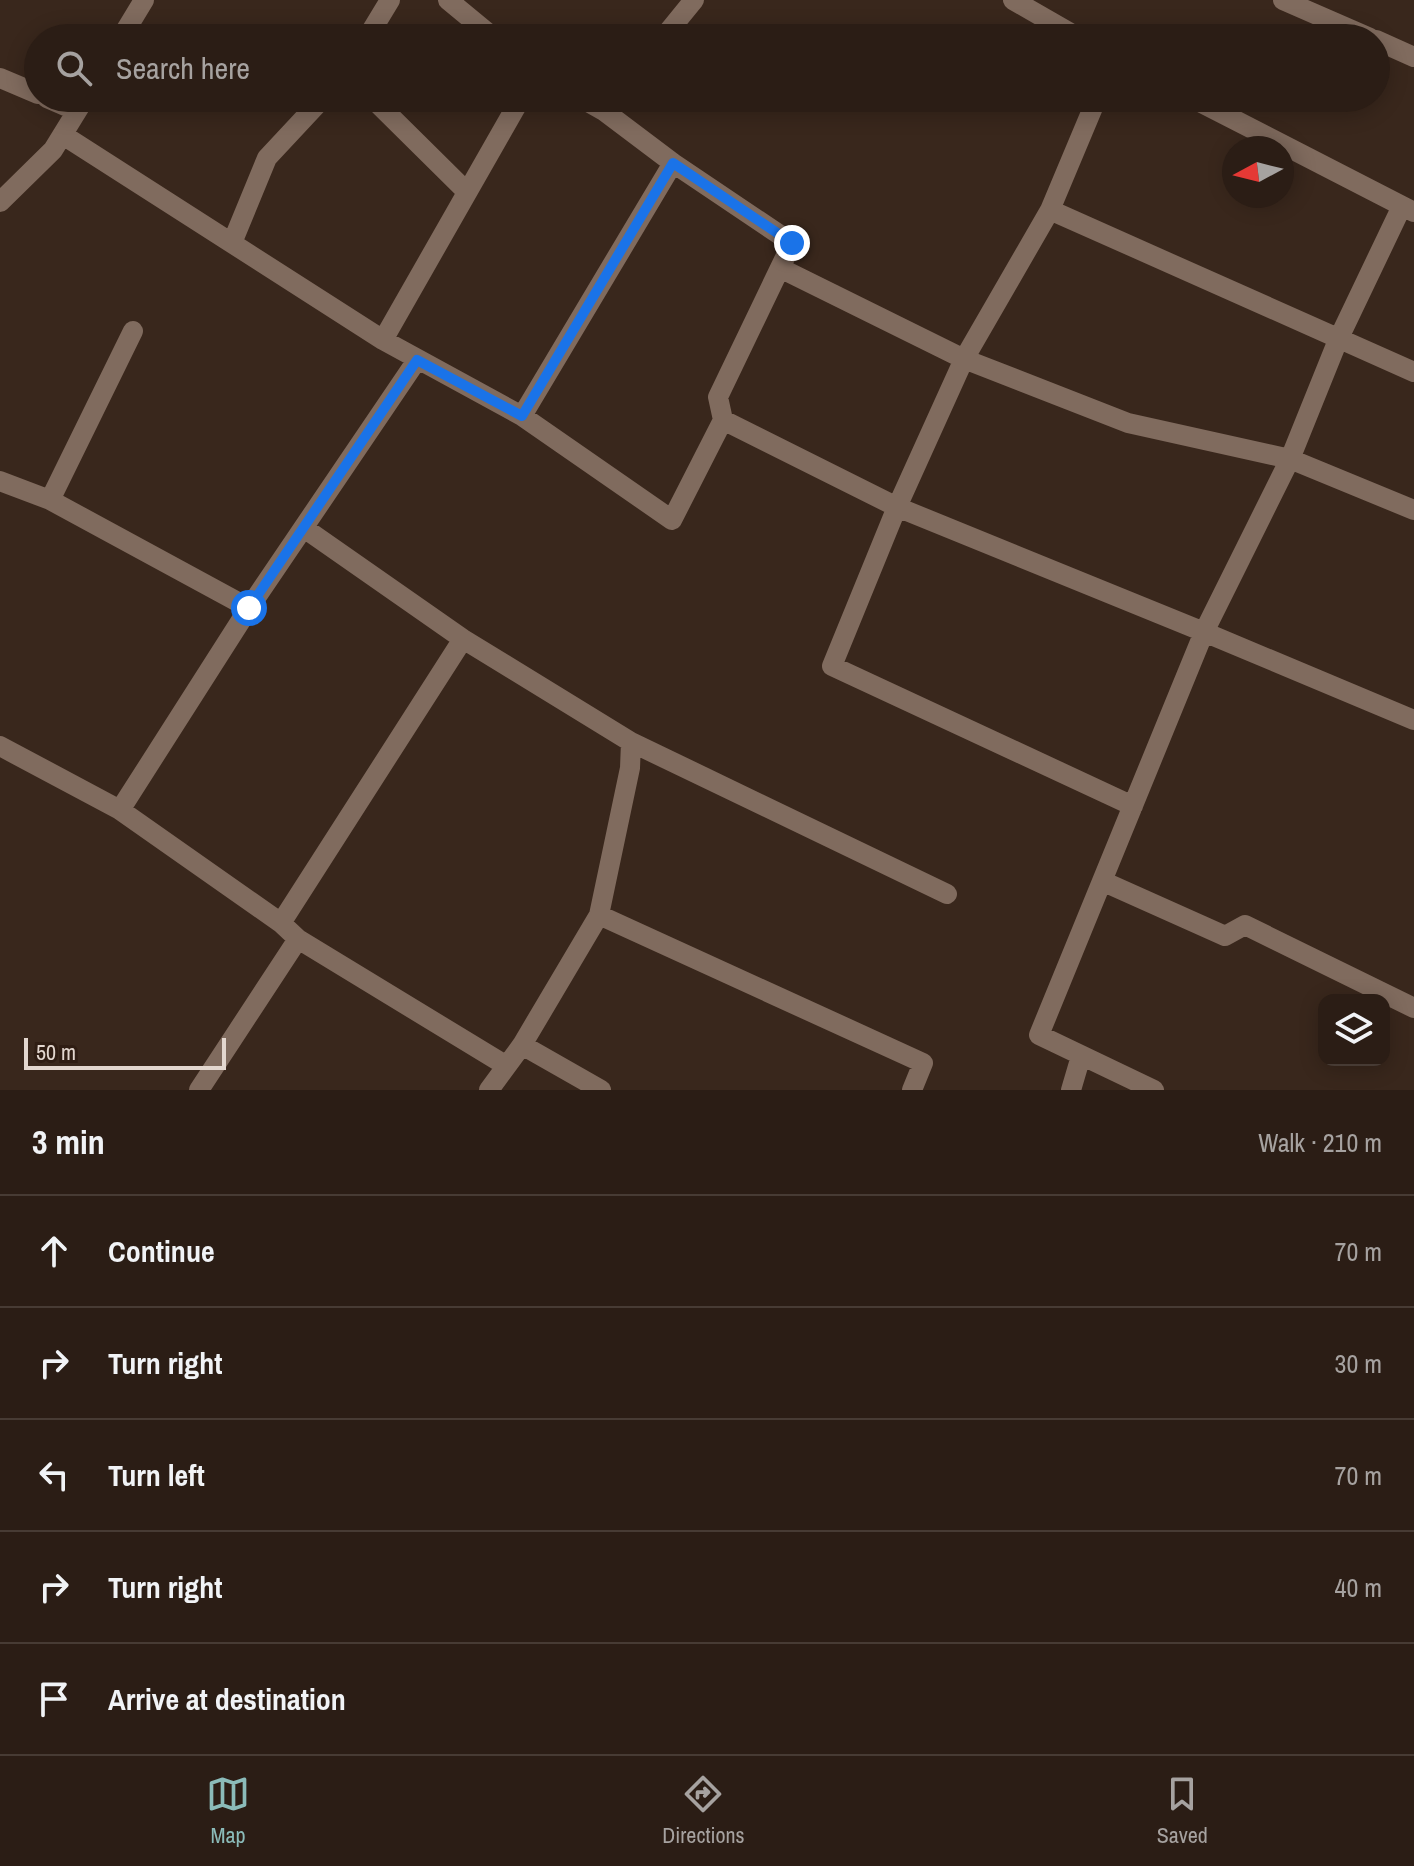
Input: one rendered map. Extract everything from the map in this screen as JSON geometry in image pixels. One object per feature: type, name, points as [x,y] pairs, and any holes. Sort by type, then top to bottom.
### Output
[{"type":"street","points":[[129,24],[144,0]]},
{"type":"street","points":[[375,24],[390,0]]},
{"type":"street","points":[[448,0],[477,24]]},
{"type":"street","points":[[674,24],[694,0]]},
{"type":"street","points":[[1013,0],[1055,24]]},
{"type":"street","points":[[1283,0],[1338,24]]},
{"type":"street","points":[[1390,46],[1414,57]]},
{"type":"street","points":[[0,78],[24,88]]},
{"type":"street","points":[[0,202],[53,150],[76,112]]},
{"type":"street","points":[[232,243],[267,158],[310,112]]},
{"type":"street","points":[[386,112],[467,192]]},
{"type":"street","points":[[383,340],[513,112]]},
{"type":"street","points":[[63,135],[383,340],[522,416],[672,520],[723,420],[718,397],[792,243],[673,163],[618,112]]},
{"type":"street","points":[[1091,112],[1050,210],[964,359],[897,507],[832,666],[1133,806]]},
{"type":"street","points":[[1154,1090],[1039,1035],[1204,632],[1290,459],[1338,340],[1408,209],[1219,112]]},
{"type":"street","points":[[522,416],[673,163]]},
{"type":"street","points":[[1050,210],[1414,372]]},
{"type":"street","points":[[780,268],[964,359],[1128,423],[1290,459],[1414,510]]},
{"type":"street","points":[[50,500],[133,331]]},
{"type":"street","points":[[120,810],[249,608],[417,360]]},
{"type":"street","points":[[723,420],[897,507],[1414,720]]},
{"type":"street","points":[[0,481],[50,500],[249,608]]},
{"type":"street","points":[[304,528],[463,639],[631,742],[947,894]]},
{"type":"street","points":[[281,923],[463,639]]},
{"type":"street","points":[[489,1090],[522,1045],[599,915],[630,768],[631,742]]},
{"type":"street","points":[[0,746],[120,810],[281,923],[298,939],[505,1065]]},
{"type":"street","points":[[1102,881],[1225,936],[1245,925],[1414,1008]]},
{"type":"street","points":[[599,915],[923,1063],[912,1090]]},
{"type":"street","points":[[199,1090],[298,939]]},
{"type":"street","points":[[522,1045],[601,1090]]},
{"type":"street","points":[[1071,1090],[1081,1056]]},
{"type":"route","points":[[249,608],[417,360],[522,416],[673,163],[792,243]]}]
